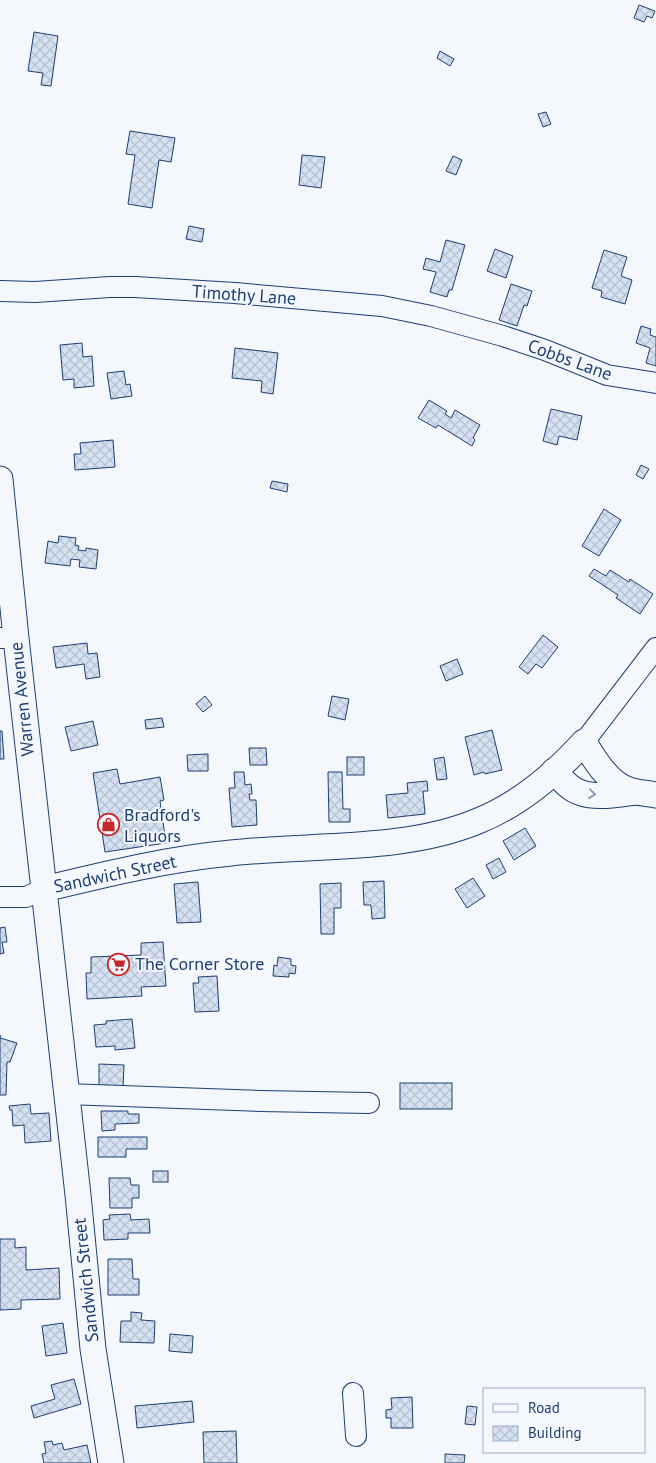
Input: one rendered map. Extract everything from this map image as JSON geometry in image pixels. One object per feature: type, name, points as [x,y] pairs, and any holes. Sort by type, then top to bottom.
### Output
[{"type":"main road","name":"Warren Avenue","points":[[0,479],[8,638],[44,889]]},
{"type":"main road","name":"Sandwich Street","points":[[111,1463],[93,1349],[44,889],[131,869],[232,852],[374,843],[440,833],[470,824],[495,813],[554,772],[584,742]]},
{"type":"main road","points":[[584,742],[600,767],[611,779],[628,790],[647,793]]},
{"type":"main road","points":[[554,772],[567,785],[578,792],[595,795],[647,793]]},
{"type":"street","name":"Timothy Lane","points":[[0,291],[36,292],[135,287],[310,300],[405,310],[485,331]]},
{"type":"street","name":"Cobbs Lane","points":[[485,331],[545,350],[606,375],[656,383]]},
{"type":"street","name":"Sandwich Street","points":[[584,742],[612,708],[656,648]]},
{"type":"street","points":[[0,897],[26,897],[44,889]]},
{"type":"street","points":[[66,1094],[369,1103]]},
{"type":"street","points":[[352,1393],[356,1436]]},
{"type":"building","points":[[639,5],[655,11],[652,18],[647,16],[644,22],[634,18]]},
{"type":"building","points":[[34,32],[58,36],[51,86],[41,85],[43,73],[28,71]]},
{"type":"building","points":[[440,51],[454,59],[450,66],[437,58]]},
{"type":"building","points":[[546,112],[551,124],[543,127],[538,114]]},
{"type":"building","points":[[130,131],[175,138],[171,162],[159,160],[152,208],[128,204],[135,155],[126,154]]},
{"type":"building","points":[[302,155],[325,157],[321,188],[299,185]]},
{"type":"building","points":[[453,156],[462,160],[456,175],[446,171]]},
{"type":"building","points":[[189,226],[204,229],[202,242],[186,239]]},
{"type":"building","points":[[446,240],[465,245],[452,290],[449,290],[447,297],[430,292],[436,272],[423,269],[426,258],[440,262]]},
{"type":"building","points":[[495,249],[513,256],[506,278],[487,271]]},
{"type":"building","points":[[604,250],[627,257],[621,276],[632,280],[625,304],[601,297],[602,291],[592,288]]},
{"type":"building","points":[[511,284],[532,291],[527,306],[524,305],[517,326],[499,320]]},
{"type":"building","points":[[641,326],[651,329],[650,335],[656,337],[656,366],[646,363],[650,348],[636,343]]},
{"type":"building","points":[[82,343],[83,357],[92,356],[94,386],[74,388],[74,379],[63,380],[60,345]]},
{"type":"building","points":[[235,348],[278,353],[273,394],[261,392],[262,381],[232,378]]},
{"type":"building","points":[[124,371],[126,385],[130,384],[132,396],[111,399],[107,373]]},
{"type":"building","points":[[429,400],[447,411],[445,414],[451,418],[455,410],[480,425],[473,438],[475,440],[472,446],[438,425],[436,428],[418,418]]},
{"type":"building","points":[[551,409],[582,416],[577,440],[559,436],[557,445],[543,441]]},
{"type":"building","points":[[113,440],[115,467],[75,470],[74,454],[81,454],[80,443]]},
{"type":"building","points":[[641,465],[649,469],[643,479],[636,475]]},
{"type":"building","points":[[272,481],[288,484],[287,492],[270,488]]},
{"type":"building","points":[[604,509],[621,520],[599,556],[582,546]]},
{"type":"building","points":[[59,536],[76,538],[75,545],[79,546],[78,550],[86,551],[86,548],[98,550],[96,569],[79,567],[80,560],[71,559],[70,566],[45,563],[48,541],[58,543]]},
{"type":"building","points":[[594,569],[606,576],[610,570],[629,582],[630,579],[653,594],[640,614],[616,598],[618,595],[589,576]]},
{"type":"building","points":[[543,635],[558,647],[542,668],[536,664],[528,674],[519,667]]},
{"type":"building","points":[[87,643],[88,654],[97,653],[100,677],[86,679],[84,664],[56,668],[53,647]]},
{"type":"building","points":[[457,659],[463,674],[446,681],[440,666]]},
{"type":"building","points":[[205,696],[212,705],[203,712],[196,704]]},
{"type":"building","points":[[332,696],[349,699],[345,720],[328,716]]},
{"type":"building","points":[[162,718],[164,727],[146,729],[145,720]]},
{"type":"building","points":[[93,721],[98,745],[71,751],[65,727]]},
{"type":"building","points":[[492,730],[502,770],[474,775],[465,737]]},
{"type":"building","points":[[0,731],[2,731],[4,759],[0,759]]},
{"type":"building","points":[[249,748],[266,748],[267,765],[250,765]]},
{"type":"building","points":[[208,754],[208,771],[188,771],[187,755]]},
{"type":"building","points":[[347,757],[364,757],[364,775],[347,775]]},
{"type":"building","points":[[444,757],[447,779],[437,780],[434,759]]},
{"type":"building","points":[[117,769],[120,784],[160,777],[164,800],[160,801],[166,843],[105,852],[93,773]]},
{"type":"building","points":[[234,772],[244,772],[245,785],[251,784],[252,794],[249,794],[250,800],[256,800],[257,825],[232,827],[229,788],[235,788]]},
{"type":"building","points":[[328,772],[342,772],[343,809],[350,809],[350,822],[329,822]]},
{"type":"building","points":[[427,781],[428,791],[423,791],[425,814],[388,818],[386,795],[408,793],[407,783]]},
{"type":"building","points":[[525,828],[536,846],[514,860],[503,841]]},
{"type":"building","points":[[499,858],[506,872],[493,879],[486,865]]},
{"type":"building","points":[[473,878],[485,896],[467,908],[455,889]]},
{"type":"building","points":[[384,881],[385,918],[372,919],[371,905],[364,905],[363,882]]},
{"type":"building","points":[[198,882],[201,922],[177,923],[174,884]]},
{"type":"building","points":[[341,883],[341,908],[334,908],[334,934],[321,934],[320,884]]},
{"type":"building","points":[[5,927],[7,942],[2,942],[4,953],[0,954],[0,928]]},
{"type":"building","points":[[163,942],[166,986],[141,987],[142,996],[87,999],[86,973],[91,973],[91,957],[141,955],[141,943]]},
{"type":"building","points":[[278,957],[291,959],[291,965],[296,966],[295,974],[289,973],[289,977],[273,976],[274,965],[277,966]]},
{"type":"building","points":[[217,976],[219,1011],[195,1012],[193,983],[199,983],[198,977]]},
{"type":"building","points":[[132,1019],[135,1048],[115,1050],[115,1046],[96,1047],[94,1025],[106,1024],[106,1021]]},
{"type":"building","points":[[0,1038],[17,1043],[10,1062],[7,1062],[6,1095],[0,1095]]},
{"type":"building","points":[[99,1064],[124,1065],[123,1088],[99,1087]]},
{"type":"building","points":[[400,1083],[452,1083],[452,1109],[400,1109]]},
{"type":"building","points":[[30,1104],[31,1114],[49,1113],[51,1141],[25,1143],[24,1125],[13,1126],[12,1110],[10,1110],[9,1106]]},
{"type":"building","points":[[101,1111],[128,1111],[128,1114],[139,1114],[139,1123],[115,1124],[115,1130],[102,1131]]},
{"type":"building","points":[[98,1137],[147,1137],[147,1149],[126,1149],[126,1157],[98,1157]]},
{"type":"building","points":[[153,1171],[168,1171],[168,1182],[153,1182]]},
{"type":"building","points":[[109,1178],[130,1178],[131,1185],[139,1185],[139,1198],[132,1198],[132,1208],[110,1208]]},
{"type":"building","points":[[130,1214],[131,1220],[149,1219],[150,1233],[128,1233],[128,1239],[104,1240],[103,1220],[110,1219],[109,1215]]},
{"type":"building","points":[[0,1239],[15,1239],[15,1248],[26,1247],[26,1270],[59,1268],[60,1299],[21,1300],[21,1309],[0,1310]]},
{"type":"building","points":[[108,1259],[132,1259],[133,1279],[139,1279],[139,1295],[108,1295]]},
{"type":"building","points":[[131,1312],[142,1313],[141,1320],[155,1321],[154,1343],[120,1342],[121,1321],[131,1321]]},
{"type":"building","points":[[63,1323],[67,1353],[46,1356],[42,1326]]},
{"type":"building","points":[[170,1334],[193,1336],[192,1353],[169,1351]]},
{"type":"building","points":[[74,1379],[81,1404],[34,1418],[31,1406],[55,1399],[51,1385]]},
{"type":"building","points":[[412,1397],[413,1428],[391,1428],[391,1418],[386,1418],[386,1410],[392,1409],[391,1398]]},
{"type":"building","points":[[192,1401],[194,1422],[137,1428],[135,1406]]},
{"type":"building","points":[[467,1406],[477,1407],[475,1425],[465,1424]]},
{"type":"building","points":[[236,1431],[237,1463],[204,1463],[203,1432]]},
{"type":"building","points":[[52,1441],[53,1445],[62,1443],[64,1450],[87,1445],[91,1463],[44,1463],[42,1454],[46,1453],[44,1442]]},
{"type":"building","points":[[445,1454],[465,1455],[464,1463],[445,1463]]},
{"type":"place","name":"Bradford's Liquors","points":[[108,825]]},
{"type":"place","name":"The Corner Store","points":[[119,964]]}]
